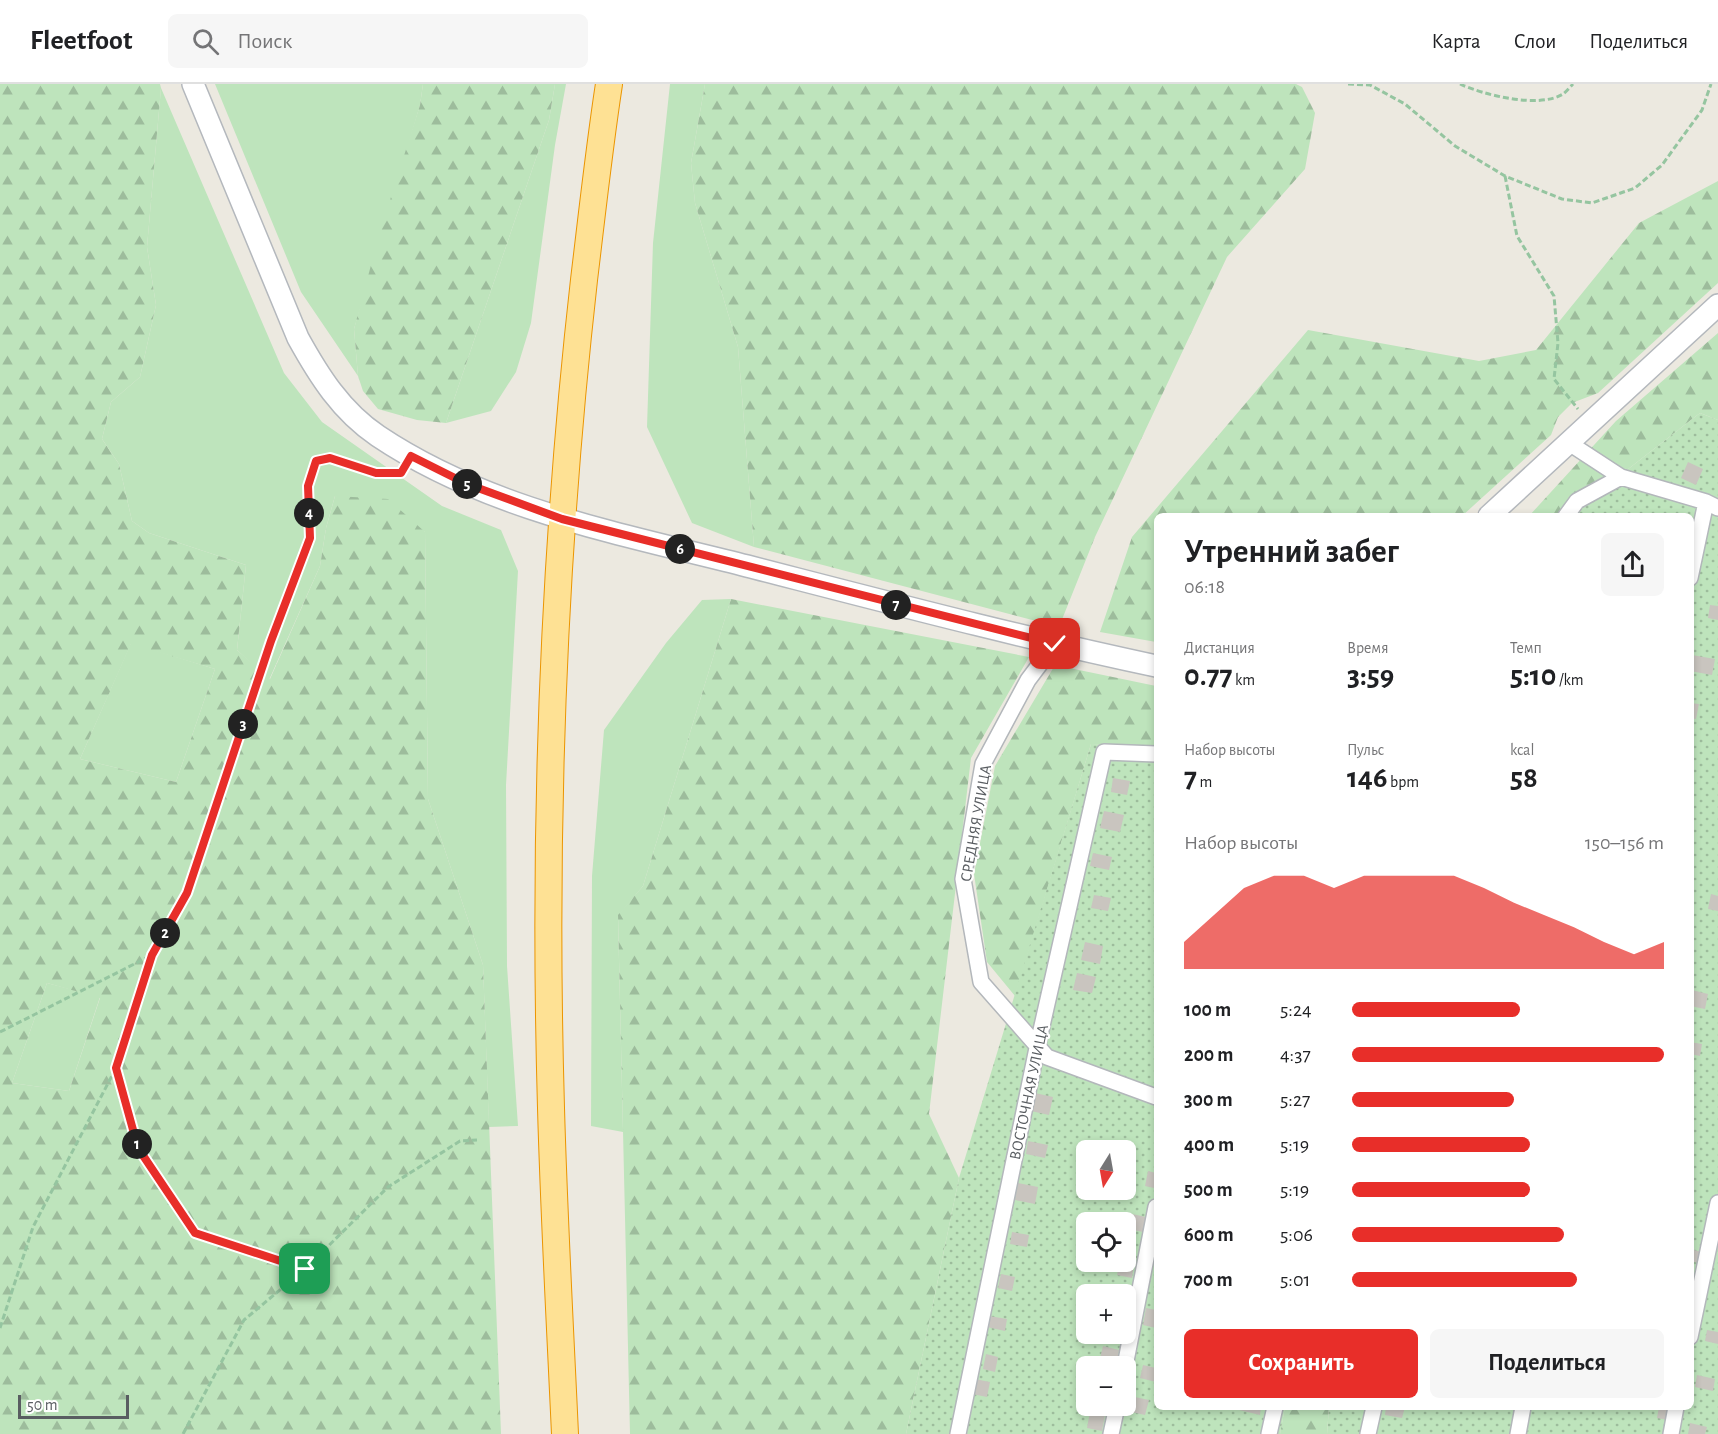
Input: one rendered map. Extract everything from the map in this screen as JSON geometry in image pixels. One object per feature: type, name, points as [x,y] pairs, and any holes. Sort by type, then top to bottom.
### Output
[{"type":"highway","points":[[565,1434],[550,1107],[548,929],[554,655],[562,519],[577,345],[609,84]]},
{"type":"main road","points":[[192,84],[298,338],[318,375],[344,408],[376,435],[411,456],[467,484],[562,519],[1055,644],[1154,666]]},
{"type":"main road","points":[[1492,513],[1718,305]]},
{"type":"street","points":[[1569,443],[1621,477],[1712,505],[1694,565]]},
{"type":"street","points":[[1568,513],[1577,501],[1621,477]]},
{"type":"street","name":"СРЕДНЯЯ УЛИЦА","points":[[1055,644],[1028,680],[983,764],[963,879],[981,982],[1047,1057],[1154,1096]]},
{"type":"street","name":"ВОСТОЧНАЯ УЛИЦА","points":[[958,1434],[1037,1048],[1104,752],[1154,754]]},
{"type":"street","points":[[1694,1318],[1718,1203]]},
{"type":"street","points":[[1127,1356],[1154,1217]]},
{"type":"street","points":[[1269,1434],[1274,1410]]},
{"type":"street","points":[[1368,1434],[1373,1410]]},
{"type":"street","points":[[1518,1434],[1522,1410]]},
{"type":"street","points":[[1671,1434],[1675,1410]]},
{"type":"street","points":[[1111,1434],[1115,1416]]},
{"type":"path","points":[[1348,84],[1370,85],[1405,104],[1455,146],[1505,176],[1562,199],[1592,203],[1635,188],[1662,165],[1702,110],[1711,84]]},
{"type":"path","points":[[1460,84],[1509,98],[1539,102],[1563,94],[1573,84]]},
{"type":"path","points":[[1505,176],[1517,236],[1554,296],[1558,344],[1554,379],[1590,424]]},
{"type":"path","points":[[0,1329],[33,1227],[116,1068],[152,955],[187,893],[271,641],[310,538],[308,486],[316,461],[330,458],[376,473],[401,473],[411,456]]},
{"type":"path","points":[[0,1032],[152,955]]},
{"type":"path","points":[[116,1068],[138,1148],[195,1233],[305,1269]]},
{"type":"path","points":[[183,1434],[244,1320],[305,1269],[388,1188],[460,1141],[477,1140]]},
{"type":"green space","points":[[0,84],[160,84],[147,247],[156,305],[140,377],[111,402],[102,439],[119,464],[132,521],[149,533],[246,565],[237,650],[270,679],[320,566],[326,528],[335,496],[388,499],[425,532],[428,799],[483,965],[501,1434],[0,1434]],"holes":[[[131,644],[215,669],[176,782],[80,759]],[[47,983],[100,998],[69,1091],[12,1083]]]},
{"type":"green space","points":[[215,84],[423,84],[420,105],[354,329],[358,376],[301,292]]},
{"type":"green space","points":[[423,84],[555,84],[549,120],[446,423],[417,420],[378,409],[363,391],[358,376],[354,329],[379,235],[420,105]]},
{"type":"green space","points":[[555,84],[566,84],[555,145],[531,323],[516,372],[491,411],[446,423],[549,120]]},
{"type":"green space","points":[[670,84],[705,84],[691,163],[695,203],[738,347],[754,547],[692,523],[647,427],[653,243]]},
{"type":"green space","points":[[705,84],[1296,84],[1302,87],[1315,113],[1305,169],[1227,257],[1095,537],[1059,627],[754,547],[738,347],[695,203],[691,163]]},
{"type":"green space","points":[[161,88],[284,373],[322,422],[442,506],[501,530],[518,571],[506,785],[507,966],[518,1126],[489,1127],[483,965],[428,799],[425,532],[335,496],[326,528],[320,566],[269,680],[237,650],[246,565],[149,533],[132,521],[119,464],[102,439],[111,402],[140,377],[156,305],[147,247]]},
{"type":"green space","points":[[1718,181],[1718,283],[1598,393],[1572,403],[1558,417],[1551,435],[1465,513],[1154,513],[1154,642],[1100,632],[1132,537],[1308,330],[1479,361],[1536,350],[1639,223]]},
{"type":"green space","points":[[1718,333],[1718,420],[1700,413],[1572,513],[1532,513],[1616,421]]},
{"type":"green space","points":[[1700,413],[1718,420],[1718,1434],[1327,1434],[1329,1410],[1694,1410],[1694,513],[1572,513]]},
{"type":"green space","points":[[731,599],[643,886],[618,916],[623,1132],[591,1126],[592,876],[604,730],[666,643],[702,600]]},
{"type":"green space","points":[[731,599],[1029,657],[971,758],[929,1114],[959,1178],[906,1434],[630,1434],[618,915],[643,886]]},
{"type":"green space","points":[[131,643],[215,669],[176,782],[80,759]]},
{"type":"green space","points":[[1055,665],[1154,686],[1154,746],[1091,744],[1015,996],[987,962],[974,874],[995,766]]},
{"type":"green space","points":[[1091,744],[1154,746],[1154,1410],[1284,1410],[1280,1434],[906,1434],[959,1178]]},
{"type":"green space","points":[[47,983],[100,997],[69,1091],[12,1083]]},
{"type":"green space","points":[[1284,1410],[1329,1410],[1327,1434],[1280,1434]]},
{"type":"building","points":[[1688,462],[1703,469],[1696,485],[1681,478]]},
{"type":"building","points":[[1710,605],[1718,606],[1718,620],[1708,618]]},
{"type":"building","points":[[1694,655],[1715,659],[1712,675],[1694,672]]},
{"type":"building","points":[[1694,703],[1699,704],[1696,719],[1694,719]]},
{"type":"building","points":[[1113,778],[1130,781],[1127,795],[1111,792]]},
{"type":"building","points":[[1104,811],[1124,815],[1120,832],[1100,828]]},
{"type":"building","points":[[1093,853],[1112,857],[1109,870],[1090,866]]},
{"type":"building","points":[[1711,894],[1718,896],[1718,911],[1708,909]]},
{"type":"building","points":[[1094,895],[1111,898],[1108,911],[1091,908]]},
{"type":"building","points":[[1085,942],[1103,946],[1100,964],[1081,960]]},
{"type":"building","points":[[1077,973],[1096,977],[1092,993],[1073,990]]},
{"type":"building","points":[[1694,990],[1708,994],[1705,1009],[1694,1007]]},
{"type":"building","points":[[1694,1043],[1702,1044],[1700,1056],[1694,1055]]},
{"type":"building","points":[[1035,1093],[1053,1097],[1049,1115],[1031,1111]]},
{"type":"building","points":[[1028,1141],[1048,1145],[1045,1158],[1026,1154]]},
{"type":"building","points":[[1148,1171],[1154,1172],[1154,1188],[1145,1186]]},
{"type":"building","points":[[1018,1183],[1038,1187],[1035,1204],[1015,1200]]},
{"type":"building","points":[[1136,1215],[1146,1217],[1143,1232],[1136,1231]]},
{"type":"building","points":[[1012,1232],[1029,1235],[1027,1247],[1010,1244]]},
{"type":"building","points":[[1694,1250],[1702,1252],[1699,1263],[1694,1262]]},
{"type":"building","points":[[1118,1272],[1133,1272],[1132,1278],[1117,1275]]},
{"type":"building","points":[[1001,1274],[1015,1277],[1012,1291],[998,1288]]},
{"type":"building","points":[[1146,1308],[1154,1310],[1154,1328],[1143,1325]]},
{"type":"building","points":[[989,1316],[1007,1319],[1005,1331],[987,1327]]},
{"type":"building","points":[[1707,1330],[1718,1332],[1718,1344],[1705,1341]]},
{"type":"building","points":[[1103,1346],[1119,1350],[1118,1356],[1100,1356]]},
{"type":"building","points":[[986,1354],[998,1357],[995,1372],[983,1369]]},
{"type":"building","points":[[1143,1365],[1154,1368],[1154,1382],[1140,1378]]},
{"type":"building","points":[[1697,1375],[1715,1379],[1713,1391],[1695,1387]]},
{"type":"building","points":[[975,1379],[990,1382],[987,1397],[972,1394]]},
{"type":"building","points":[[1136,1397],[1149,1400],[1145,1415],[1136,1413]]},
{"type":"building","points":[[1239,1410],[1261,1410],[1260,1415]]},
{"type":"building","points":[[1386,1410],[1404,1410],[1402,1418],[1385,1415]]},
{"type":"building","points":[[1658,1410],[1671,1410],[1668,1420],[1657,1418]]},
{"type":"building","points":[[1089,1416],[1105,1416],[1102,1431],[1087,1428]]},
{"type":"building","points":[[1690,1423],[1707,1427],[1705,1434],[1688,1434]]},
{"type":"route","points":[[305,1269],[195,1233],[138,1148],[116,1068],[152,955],[187,893],[271,641],[310,538],[308,486],[316,461],[330,458],[376,473],[401,473],[411,456],[467,484],[562,519],[1055,644]]}]
